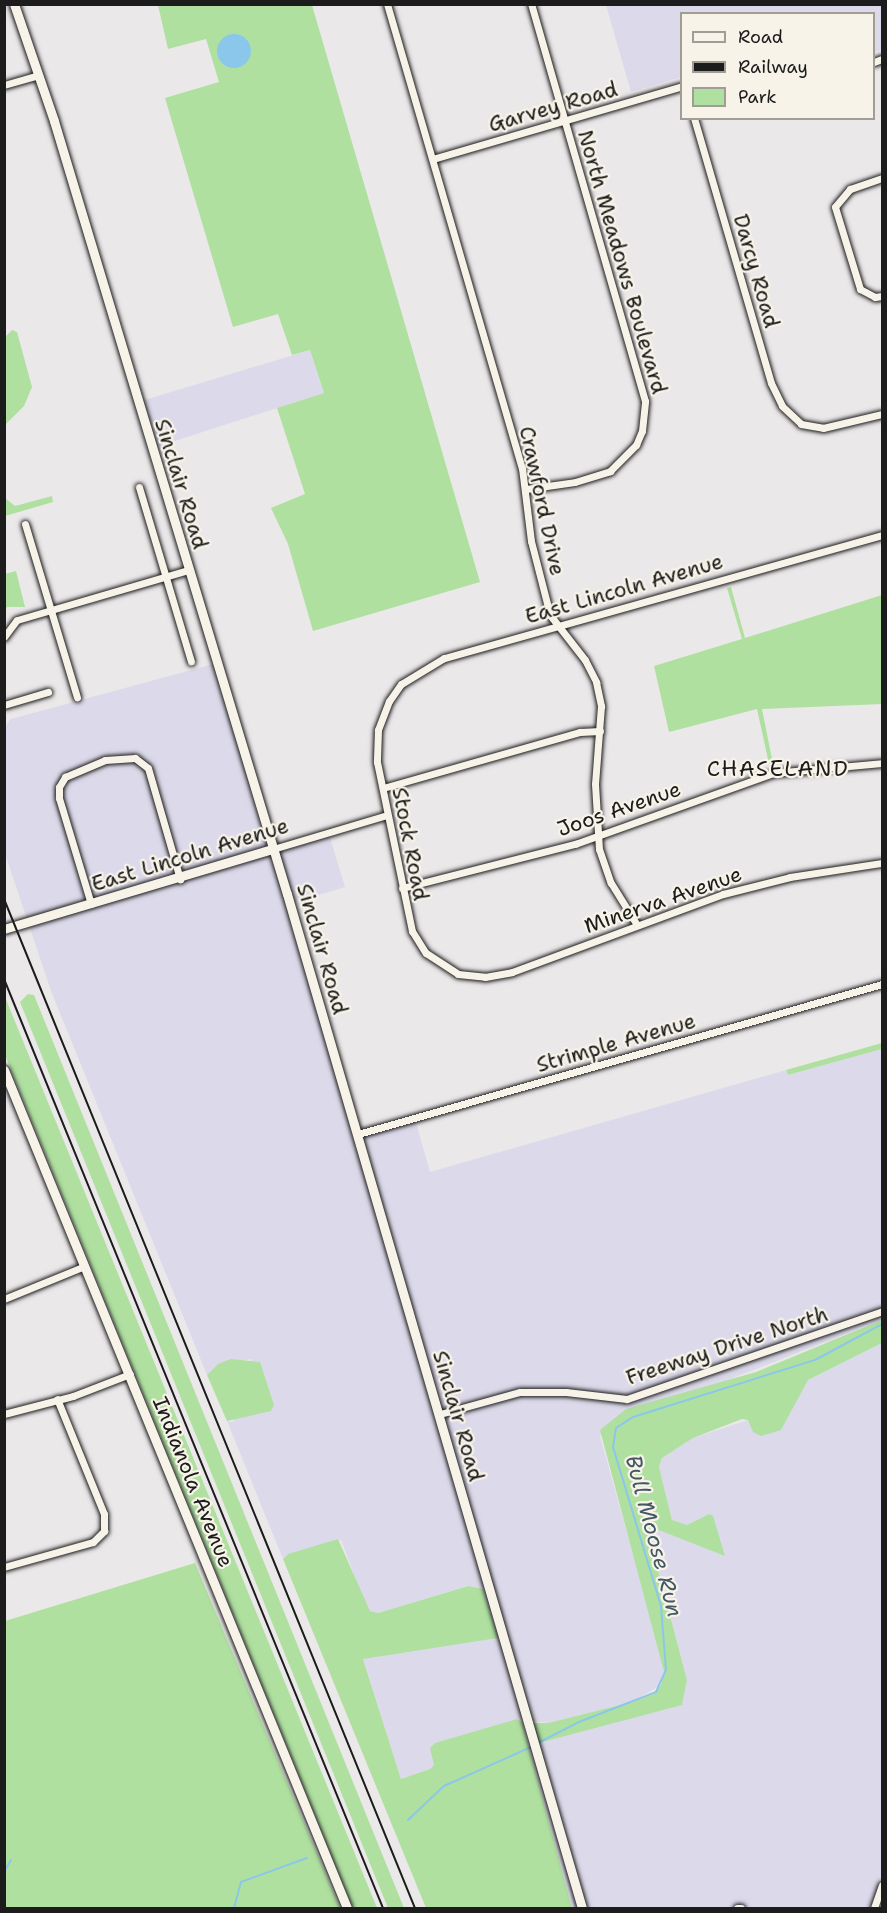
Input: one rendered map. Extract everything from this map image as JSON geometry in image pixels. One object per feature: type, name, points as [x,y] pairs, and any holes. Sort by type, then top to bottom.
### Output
[{"type":"main road","name":"Sinclair Road","points":[[14,4],[38,75],[273,849],[440,1414],[582,1908]]},
{"type":"main road","name":"East Lincoln Avenue","points":[[4,929],[180,879],[273,849]]},
{"type":"main road","name":"Indianola Avenue","points":[[4,1070],[347,1908]]},
{"type":"street","name":"Crawford Drive","points":[[387,4],[526,489],[537,570],[550,615],[585,660],[596,682],[601,706],[595,783],[598,836],[611,883],[637,925]]},
{"type":"street","name":"North Meadows Boulevard","points":[[526,489],[575,483],[610,471],[636,445],[645,416],[643,386],[531,4]]},
{"type":"street","points":[[4,85],[38,75]]},
{"type":"street","name":"Garvey Road","points":[[433,159],[680,86]]},
{"type":"street","name":"Darcy Road","points":[[695,120],[771,383],[782,406],[801,424],[823,428],[882,414]]},
{"type":"street","points":[[882,178],[850,189],[838,200],[836,216],[860,289],[867,295],[882,296]]},
{"type":"street","points":[[139,487],[191,661]]},
{"type":"street","points":[[25,524],[77,697]]},
{"type":"street","name":"East Lincoln Avenue","points":[[389,700],[401,684],[444,658],[882,535]]},
{"type":"street","points":[[4,637],[17,620],[188,570]]},
{"type":"street","points":[[4,705],[48,692]]},
{"type":"street","name":"Stock Road","points":[[389,700],[378,730],[377,762],[408,919],[421,946],[458,974]]},
{"type":"street","points":[[383,788],[580,732],[600,731]]},
{"type":"street","points":[[91,904],[59,798],[59,787],[65,777],[94,764],[125,757],[135,758],[148,768],[180,879]]},
{"type":"street","name":"Joos Avenue","points":[[402,888],[502,864],[598,836],[772,773],[882,764]]},
{"type":"street","name":"East Lincoln Avenue","points":[[273,849],[387,815]]},
{"type":"street","name":"Minerva Avenue","points":[[458,974],[485,978],[512,972],[637,925],[769,882],[882,863]]},
{"type":"street","name":"Strimple Avenue","points":[[358,1134],[882,984]]},
{"type":"street","points":[[4,1299],[85,1266]]},
{"type":"street","name":"Freeway Drive North","points":[[440,1414],[520,1392],[566,1392],[627,1399],[882,1311]]},
{"type":"street","points":[[4,1414],[130,1374]]},
{"type":"street","points":[[4,1567],[93,1542],[104,1531],[104,1514],[57,1399]]},
{"type":"street","points":[[874,1908],[882,1885]]},
{"type":"shaded area","points":[[606,5],[882,5],[882,49],[875,52],[875,12],[680,12],[680,77],[631,92]]},
{"type":"shaded area","points":[[310,350],[324,393],[153,448],[138,402]]},
{"type":"shaded area","points":[[217,663],[272,847],[328,831],[345,887],[289,904],[357,1132],[414,1116],[430,1172],[786,1070],[788,1075],[882,1049],[882,1320],[702,1390],[600,1436],[661,1655],[664,1672],[661,1685],[632,1702],[548,1723],[517,1719],[430,1769],[401,1779],[363,1658],[498,1638],[483,1589],[467,1586],[378,1613],[370,1611],[364,1601],[341,1540],[288,1554],[283,1559],[227,1421],[233,1422],[252,1359],[218,1364],[207,1375],[51,991],[5,854],[4,727],[11,719]]},
{"type":"shaded area","points":[[882,1343],[882,1908],[572,1908],[528,1746],[682,1704],[687,1680],[648,1532],[651,1527],[725,1555],[709,1514],[687,1525],[675,1524],[672,1520],[659,1467],[662,1458],[693,1438],[748,1420],[808,1380]]},
{"type":"green space","points":[[158,5],[312,5],[480,582],[313,631],[288,544],[271,508],[305,494],[277,408],[324,393],[310,350],[292,355],[278,314],[233,327],[165,98],[219,82],[206,39],[168,49]]},
{"type":"green space","points":[[12,330],[17,332],[32,387],[24,406],[5,425],[5,337]]},
{"type":"green space","points":[[52,496],[53,502],[5,516],[5,498],[15,506]]},
{"type":"green space","points":[[16,571],[25,607],[7,607],[5,611],[5,574]]},
{"type":"green space","points":[[731,587],[745,638],[882,595],[882,704],[762,709],[773,764],[769,764],[757,709],[669,732],[654,666],[742,639],[727,588]]},
{"type":"green space","points":[[28,994],[34,995],[404,1908],[388,1908],[20,1002]]},
{"type":"green space","points":[[5,997],[377,1908],[353,1908],[5,1055]]},
{"type":"green space","points":[[882,1043],[882,1049],[788,1075],[786,1070]]},
{"type":"green space","points":[[882,1320],[882,1343],[808,1380],[781,1430],[761,1436],[753,1432],[748,1420],[742,1419],[693,1438],[662,1458],[659,1467],[672,1520],[687,1525],[709,1514],[713,1516],[725,1556],[651,1527],[648,1532],[687,1680],[682,1705],[539,1743],[533,1723],[548,1723],[632,1702],[653,1694],[661,1685],[664,1672],[600,1430],[626,1409],[756,1372]]},
{"type":"green space","points":[[231,1359],[260,1362],[274,1405],[271,1411],[227,1421],[207,1375],[218,1364]]},
{"type":"green space","points":[[338,1539],[370,1611],[378,1613],[468,1586],[483,1589],[498,1638],[363,1659],[401,1779],[430,1769],[434,1765],[430,1748],[435,1743],[517,1719],[522,1722],[572,1908],[426,1908],[283,1559],[288,1554]]},
{"type":"green space","points":[[195,1563],[340,1908],[5,1908],[5,1621]]},
{"type":"water","points":[[234,34],[246,39],[251,51],[246,63],[234,68],[222,63],[217,51],[222,39]]},
{"type":"waterway","name":"Bull Moose Run","points":[[536,1744],[579,1722],[656,1692],[666,1670],[661,1606],[613,1447],[616,1428],[633,1417],[815,1360],[882,1324]]},
{"type":"waterway","name":"Bull Moose Run","points":[[408,1820],[444,1786],[531,1747]]},
{"type":"waterway","points":[[234,1908],[241,1882],[307,1858]]},
{"type":"waterway","points":[[4,1872],[11,1860]]},
{"type":"railway","points":[[4,899],[415,1908]]},
{"type":"railway","points":[[4,979],[383,1908]]},
{"type":"district","name":"CHASELAND","points":[[778,769]]}]
